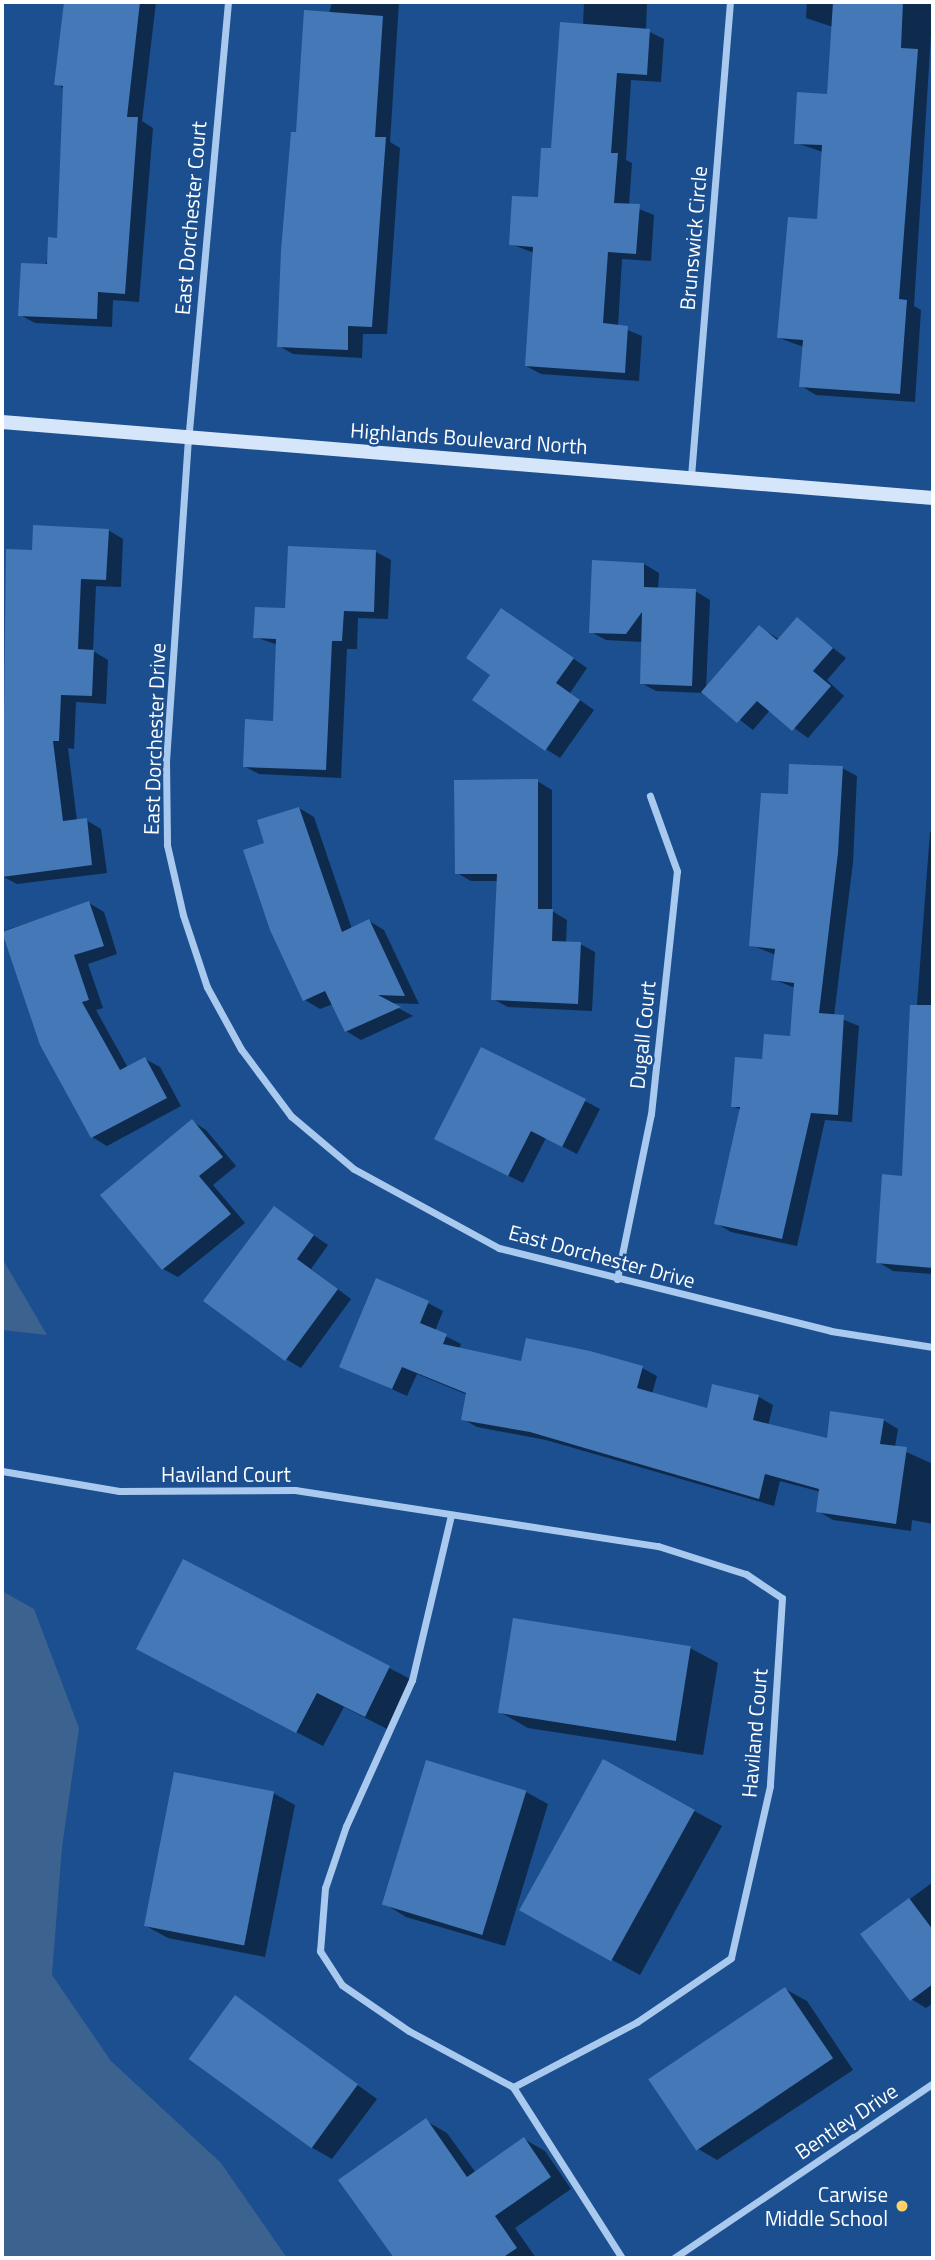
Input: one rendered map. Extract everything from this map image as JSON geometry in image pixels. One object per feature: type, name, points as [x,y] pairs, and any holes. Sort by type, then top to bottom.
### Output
[{"type":"street","name":"East Dorchester Court","points":[[188,438],[228,2]]},
{"type":"street","name":"Brunswick Circle","points":[[691,476],[730,2]]},
{"type":"street","name":"Highlands Boulevard North","points":[[2,422],[691,476],[933,498]]},
{"type":"street","name":"East Dorchester Drive","points":[[188,438],[166,760],[167,845],[183,915],[207,987],[241,1049],[292,1116],[354,1169],[499,1248],[831,1331],[933,1347]]},
{"type":"street","name":"Dugall Court","points":[[617,1279],[651,1114],[677,871],[650,796]]},
{"type":"street","name":"Haviland Court","points":[[2,1471],[119,1491],[295,1490],[657,1546],[746,1574],[782,1598],[770,1786],[731,1958],[637,2022],[513,2087]]},
{"type":"street","points":[[451,1515],[412,1680],[346,1826],[325,1888],[320,1951],[342,1985],[409,2031],[513,2087],[622,2258]]},
{"type":"street","name":"Bentley Drive","points":[[674,2258],[933,2084]]},
{"type":"water","points":[[2,1258],[47,1335],[2,1330]]},
{"type":"water","points":[[2,1591],[34,1609],[79,1728],[62,1847],[52,1975],[111,2061],[221,2163],[287,2258],[2,2258]]},
{"type":"building","points":[[64,2],[140,2],[127,117],[138,117],[125,294],[98,292],[97,319],[18,316],[21,263],[47,264],[48,237],[57,238],[63,86],[54,85]]},
{"type":"building","points":[[833,2],[903,2],[901,48],[918,49],[899,299],[907,300],[900,394],[799,387],[803,340],[777,338],[788,217],[817,219],[822,145],[794,144],[797,92],[827,94]]},
{"type":"building","points":[[304,10],[383,16],[375,137],[386,137],[372,327],[348,326],[348,350],[277,347],[281,250],[291,132],[296,132]]},
{"type":"building","points":[[560,22],[650,29],[647,75],[617,73],[611,153],[618,153],[614,203],[640,204],[636,254],[608,252],[603,323],[628,326],[625,373],[525,366],[533,247],[509,245],[512,196],[538,197],[541,148],[551,148]]},
{"type":"building","points":[[33,525],[109,529],[106,580],[81,579],[78,649],[94,650],[92,696],[61,695],[59,741],[53,741],[63,821],[87,818],[92,865],[2,877],[6,549],[32,550]]},
{"type":"building","points":[[288,546],[376,550],[374,612],[344,611],[342,641],[332,641],[326,770],[243,767],[245,719],[273,721],[276,639],[253,638],[255,607],[285,608]]},
{"type":"building","points":[[592,560],[644,563],[644,587],[696,589],[692,686],[640,684],[642,612],[626,634],[589,633]]},
{"type":"building","points":[[501,608],[574,658],[556,683],[580,700],[545,751],[472,700],[490,675],[466,658]]},
{"type":"building","points":[[797,617],[833,648],[813,671],[831,686],[792,731],[757,701],[737,723],[701,692],[759,625],[777,640]]},
{"type":"building","points":[[789,764],[843,766],[838,853],[819,1013],[844,1015],[838,1115],[811,1113],[782,1239],[714,1224],[740,1107],[731,1107],[735,1057],[762,1059],[764,1034],[790,1036],[794,983],[771,980],[775,949],[749,946],[761,793],[788,794]]},
{"type":"building","points":[[538,779],[538,909],[553,909],[552,941],[581,942],[578,1004],[491,1000],[497,874],[455,874],[454,780]]},
{"type":"building","points":[[299,807],[342,932],[369,919],[405,996],[378,995],[401,1007],[345,1032],[325,991],[303,1001],[270,930],[243,850],[264,843],[257,820]]},
{"type":"building","points":[[89,901],[104,946],[74,955],[89,1000],[82,1002],[120,1070],[145,1057],[167,1098],[91,1138],[40,1045],[2,932]]},
{"type":"building","points":[[910,1005],[933,1005],[933,1268],[876,1263],[882,1174],[902,1176]]},
{"type":"building","points":[[481,1047],[586,1099],[562,1147],[531,1131],[508,1176],[434,1139]]},
{"type":"building","points":[[192,1119],[223,1157],[199,1176],[231,1214],[162,1270],[100,1195]]},
{"type":"building","points":[[274,1206],[314,1235],[297,1259],[338,1289],[285,1361],[203,1301]]},
{"type":"building","points":[[376,1278],[429,1301],[420,1323],[447,1334],[443,1344],[521,1361],[526,1338],[590,1351],[643,1366],[637,1388],[707,1408],[712,1384],[759,1395],[753,1420],[827,1438],[830,1411],[884,1419],[880,1444],[907,1447],[896,1524],[816,1512],[819,1489],[765,1474],[759,1499],[530,1432],[461,1420],[466,1393],[402,1367],[392,1389],[339,1367]]},
{"type":"building","points":[[183,1559],[390,1666],[365,1717],[317,1693],[296,1733],[136,1649]]},
{"type":"building","points":[[513,1618],[691,1646],[676,1741],[498,1713]]},
{"type":"building","points":[[603,1759],[695,1810],[611,1961],[519,1910]]},
{"type":"building","points":[[426,1760],[526,1791],[482,1935],[382,1904]]},
{"type":"building","points":[[174,1772],[274,1791],[244,1946],[144,1926]]},
{"type":"building","points":[[909,1898],[933,1930],[933,1984],[910,2001],[860,1934]]},
{"type":"building","points":[[785,1987],[833,2058],[696,2151],[648,2079]]},
{"type":"building","points":[[235,1995],[358,2084],[312,2148],[189,2059]]},
{"type":"building","points":[[426,2118],[467,2177],[524,2137],[551,2177],[495,2216],[517,2248],[502,2258],[394,2258],[338,2180]]},
{"type":"place","name":"Carwise Middle School","points":[[902,2206]]}]
